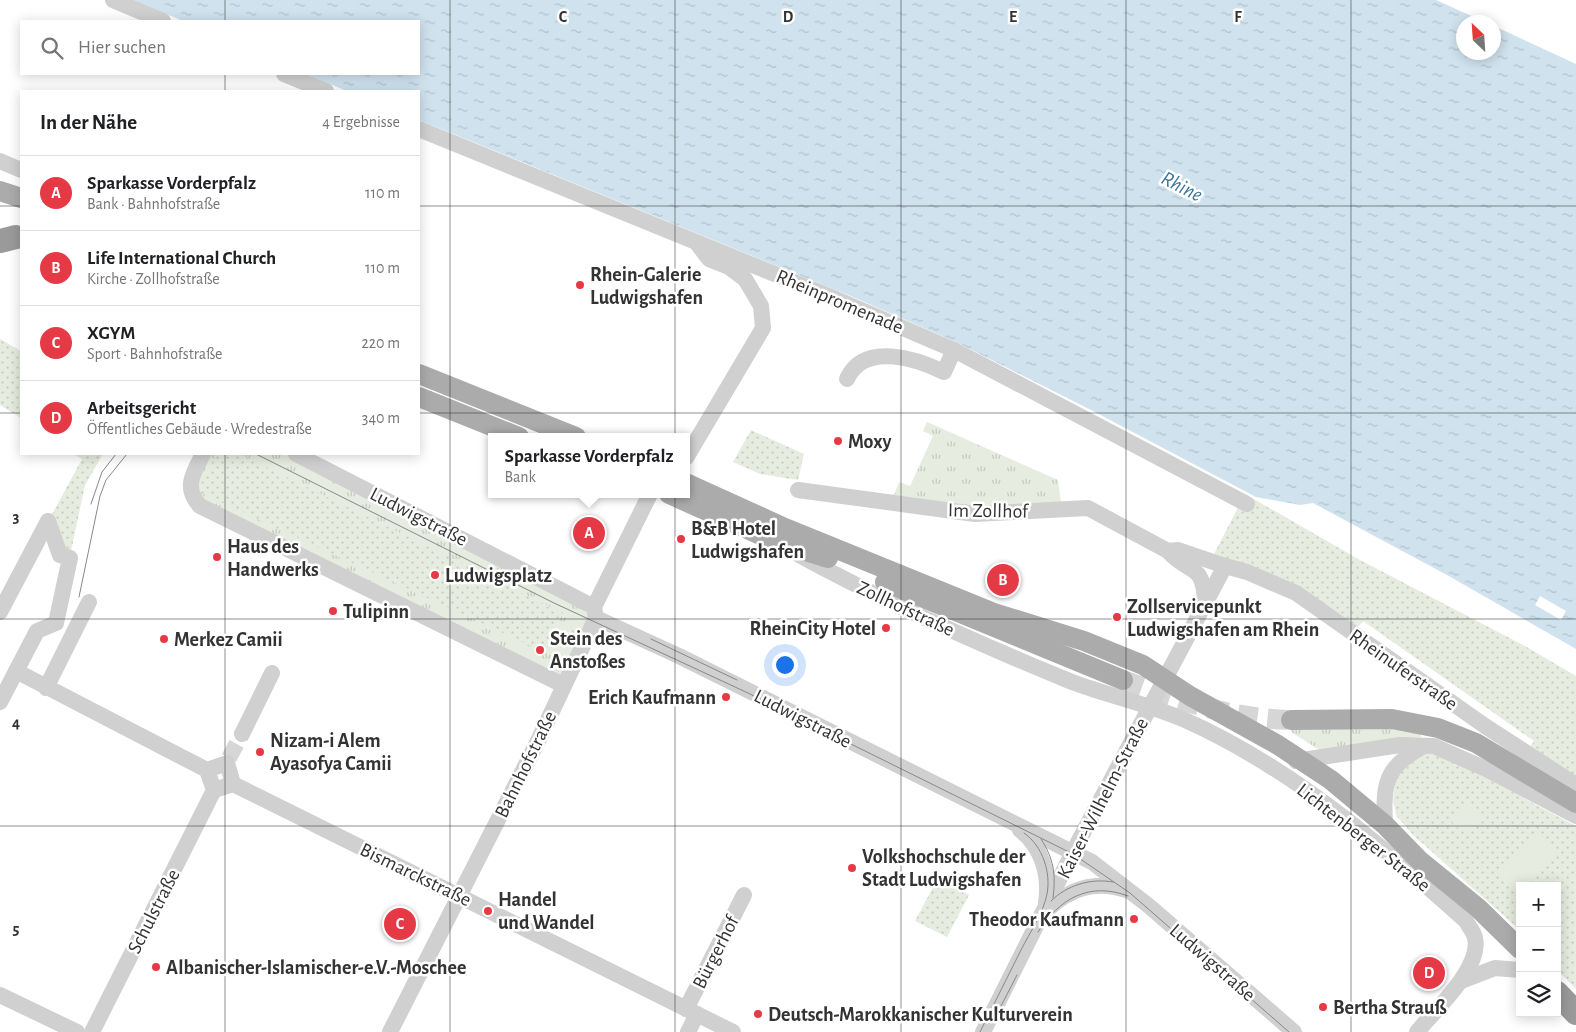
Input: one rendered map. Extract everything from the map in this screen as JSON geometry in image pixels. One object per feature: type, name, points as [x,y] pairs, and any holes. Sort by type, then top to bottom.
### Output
[{"type":"highway","points":[[1561,998],[1576,1013]]},
{"type":"main road","points":[[0,191],[20,198]]},
{"type":"main road","points":[[420,374],[566,433]]},
{"type":"main road","points":[[420,398],[509,433]]},
{"type":"main road","name":"Zollhofstraße","points":[[690,485],[780,535]]},
{"type":"main road","name":"Zollhofstraße","points":[[680,498],[994,613],[1084,642],[1143,666],[1304,761]]},
{"type":"main road","points":[[780,535],[837,561],[1123,680]]},
{"type":"main road","points":[[1291,720],[1392,719],[1438,728],[1476,743],[1576,802]]},
{"type":"main road","name":"Lichtenberger Straße","points":[[1304,761],[1331,780],[1385,825],[1472,915]]},
{"type":"main road","points":[[1472,915],[1516,945]]},
{"type":"street","points":[[113,0],[160,20]]},
{"type":"street","points":[[286,75],[324,90]]},
{"type":"street","name":"Rheinpromenade","points":[[420,129],[694,240],[954,350],[1247,504]]},
{"type":"street","points":[[0,160],[20,170]]},
{"type":"street","points":[[690,451],[763,328],[761,306],[750,285],[737,272],[709,259],[694,240]]},
{"type":"street","points":[[847,379],[850,372],[861,364],[886,356],[915,360],[944,372],[954,350]]},
{"type":"street","points":[[202,455],[190,478],[191,491],[200,506],[563,685]]},
{"type":"street","name":"Ludwigstraße","points":[[298,455],[679,656],[1074,852],[1108,873],[1133,893],[1294,1032]]},
{"type":"street","name":"Im Zollhof","points":[[798,490],[975,514],[1088,508],[1168,551],[1174,558],[1198,572],[1204,586],[1205,601]]},
{"type":"street","name":"Bahnhofstraße","points":[[390,1032],[538,741],[648,498]]},
{"type":"street","points":[[0,612],[48,521],[60,555],[70,558],[56,623],[37,631],[0,702]]},
{"type":"street","name":"Zollhofstraße","points":[[780,535],[830,572],[962,635],[1074,682],[1150,708]]},
{"type":"street","name":"Im Zollhof","points":[[1168,551],[1178,550],[1224,566]]},
{"type":"street","name":"Kaiser-Wilhelm-Straße","points":[[984,1032],[1074,852],[1224,566]]},
{"type":"street","name":"Rheinuferstraße","points":[[1224,566],[1247,572],[1296,593],[1485,726],[1576,802]]},
{"type":"street","points":[[46,688],[86,607],[59,605]]},
{"type":"street","points":[[16,671],[207,770],[214,790],[234,784],[228,761],[207,770]]},
{"type":"street","points":[[242,734],[272,673]]},
{"type":"street","name":"Lichtenberger Straße","points":[[1150,708],[1185,720],[1302,786],[1472,915]]},
{"type":"street","points":[[1385,825],[1384,790],[1388,778],[1403,758],[1426,745]]},
{"type":"street","points":[[1258,760],[1304,761],[1377,748],[1434,746],[1576,802]]},
{"type":"street","name":"Bismarckstraße","points":[[234,784],[733,1032]]},
{"type":"street","name":"Schulstraße","points":[[92,1032],[214,790]]},
{"type":"street","name":"Ludwigstraße","points":[[1009,820],[1030,839],[1041,857],[1047,890],[1044,912]]},
{"type":"street","name":"Ludwigstraße","points":[[1044,912],[1060,897],[1090,886],[1114,886],[1133,893]]},
{"type":"street","name":"Bürgerhof","points":[[688,1032],[691,1011],[744,895]]},
{"type":"street","points":[[1417,1032],[1461,981],[1476,949],[1472,915]]},
{"type":"street","points":[[1461,981],[1495,968],[1516,970]]},
{"type":"street","points":[[0,995],[77,1032]]},
{"type":"green space","points":[[0,339],[20,350],[20,417],[0,405]]},
{"type":"green space","points":[[927,422],[1058,480],[1061,503],[978,507],[894,495],[899,482],[910,486],[933,436],[923,431]]},
{"type":"green space","points":[[751,430],[804,454],[798,480],[760,474],[733,462]]},
{"type":"green space","points":[[76,455],[102,455],[85,485],[70,556],[49,520],[82,459]]},
{"type":"green space","name":"Ludwigsplatz","points":[[203,455],[298,455],[594,607],[563,685],[195,501]]},
{"type":"green space","points":[[215,455],[242,455],[563,613],[544,652],[197,491]]},
{"type":"green space","points":[[1245,494],[1360,560],[1525,646],[1576,676],[1576,779],[1528,749],[1534,741],[1363,621],[1357,628],[1284,580],[1247,564],[1213,556]]},
{"type":"green space","points":[[1391,728],[1421,732],[1421,737],[1368,742],[1321,751],[1291,732],[1292,729]]},
{"type":"green space","points":[[1423,752],[1447,757],[1576,826],[1576,989],[1561,974],[1561,882],[1516,882],[1516,926],[1413,835],[1396,815],[1393,800],[1396,777]]},
{"type":"green space","points":[[1470,802],[1485,816],[1468,836],[1452,822]]},
{"type":"green space","points":[[1537,833],[1558,852],[1531,882],[1516,882],[1516,893],[1497,875]]},
{"type":"green space","points":[[938,878],[969,895],[947,937],[915,921]]},
{"type":"water","name":"Rhine","points":[[133,0],[1436,0],[1469,15],[1456,15],[1456,60],[1501,60],[1501,29],[1576,64],[1576,649],[1447,575],[1313,503],[1300,505],[1256,497],[1091,410],[956,342],[853,297],[420,120],[420,90],[345,90],[307,75],[420,75],[420,20],[181,20]]},
{"type":"pier","points":[[1540,596],[1566,611],[1561,620],[1535,605]]},
{"type":"tunnel","points":[[1123,680],[1205,707],[1247,716],[1291,720]]},
{"type":"tunnel","points":[[229,758],[242,734]]},
{"type":"tram line","points":[[91,504],[102,472],[115,455]]},
{"type":"tram line","points":[[79,597],[100,496],[106,480],[126,455]]},
{"type":"tram line","points":[[258,455],[554,603],[748,693],[1073,854],[1130,893],[1289,1032]]},
{"type":"tram line","points":[[651,639],[737,680]]},
{"type":"tram line","points":[[980,1032],[1039,916],[1047,894],[1048,877],[1041,852],[1031,838],[1024,833]]},
{"type":"tram line","points":[[1041,839],[1049,853],[1053,867],[1053,898]]},
{"type":"tram line","points":[[1051,901],[1057,895],[1080,884],[1096,881],[1113,882]]},
{"type":"tram line","points":[[1038,932],[1055,910],[1076,896],[1100,891],[1128,896]]},
{"type":"tram line","points":[[1001,1006],[1017,975]]},
{"type":"place","name":"Rhein-Galerie Ludwigshafen","points":[[580,285]]},
{"type":"place","name":"Moxy","points":[[838,441]]},
{"type":"place","name":"Sparkasse Vorderpfalz","points":[[589,533]]},
{"type":"place","name":"B&B Hotel Ludwigshafen","points":[[681,539]]},
{"type":"place","name":"Haus des Handwerks","points":[[217,557]]},
{"type":"place","name":"Ludwigsplatz","points":[[435,575]]},
{"type":"place","name":"Life International Church","points":[[1003,580]]},
{"type":"place","name":"Tulipinn","points":[[333,611]]},
{"type":"place","name":"Zollservicepunkt Ludwigshafen am Rhein","points":[[1117,617]]},
{"type":"place","name":"RheinCity Hotel","points":[[886,628]]},
{"type":"place","name":"Merkez Camii","points":[[164,639]]},
{"type":"place","name":"Stein des Anstoßes","points":[[540,650]]},
{"type":"place","name":"Erich Kaufmann","points":[[726,697]]},
{"type":"place","name":"Nizam-i Alem Ayasofya Camii","points":[[260,752]]},
{"type":"place","name":"Volkshochschule der Stadt Ludwigshafen","points":[[852,868]]},
{"type":"place","name":"Handel und Wandel","points":[[488,911]]},
{"type":"place","name":"Theodor Kaufmann","points":[[1134,919]]},
{"type":"place","name":"XGYM","points":[[400,924]]},
{"type":"place","name":"Albanischer-Islamischer-e.V.-Moschee","points":[[156,967]]},
{"type":"place","name":"Arbeitsgericht","points":[[1429,973]]},
{"type":"place","name":"Bertha Strauß","points":[[1323,1007]]},
{"type":"place","name":"Deutsch-Marokkanischer Kulturverein","points":[[758,1014]]}]
